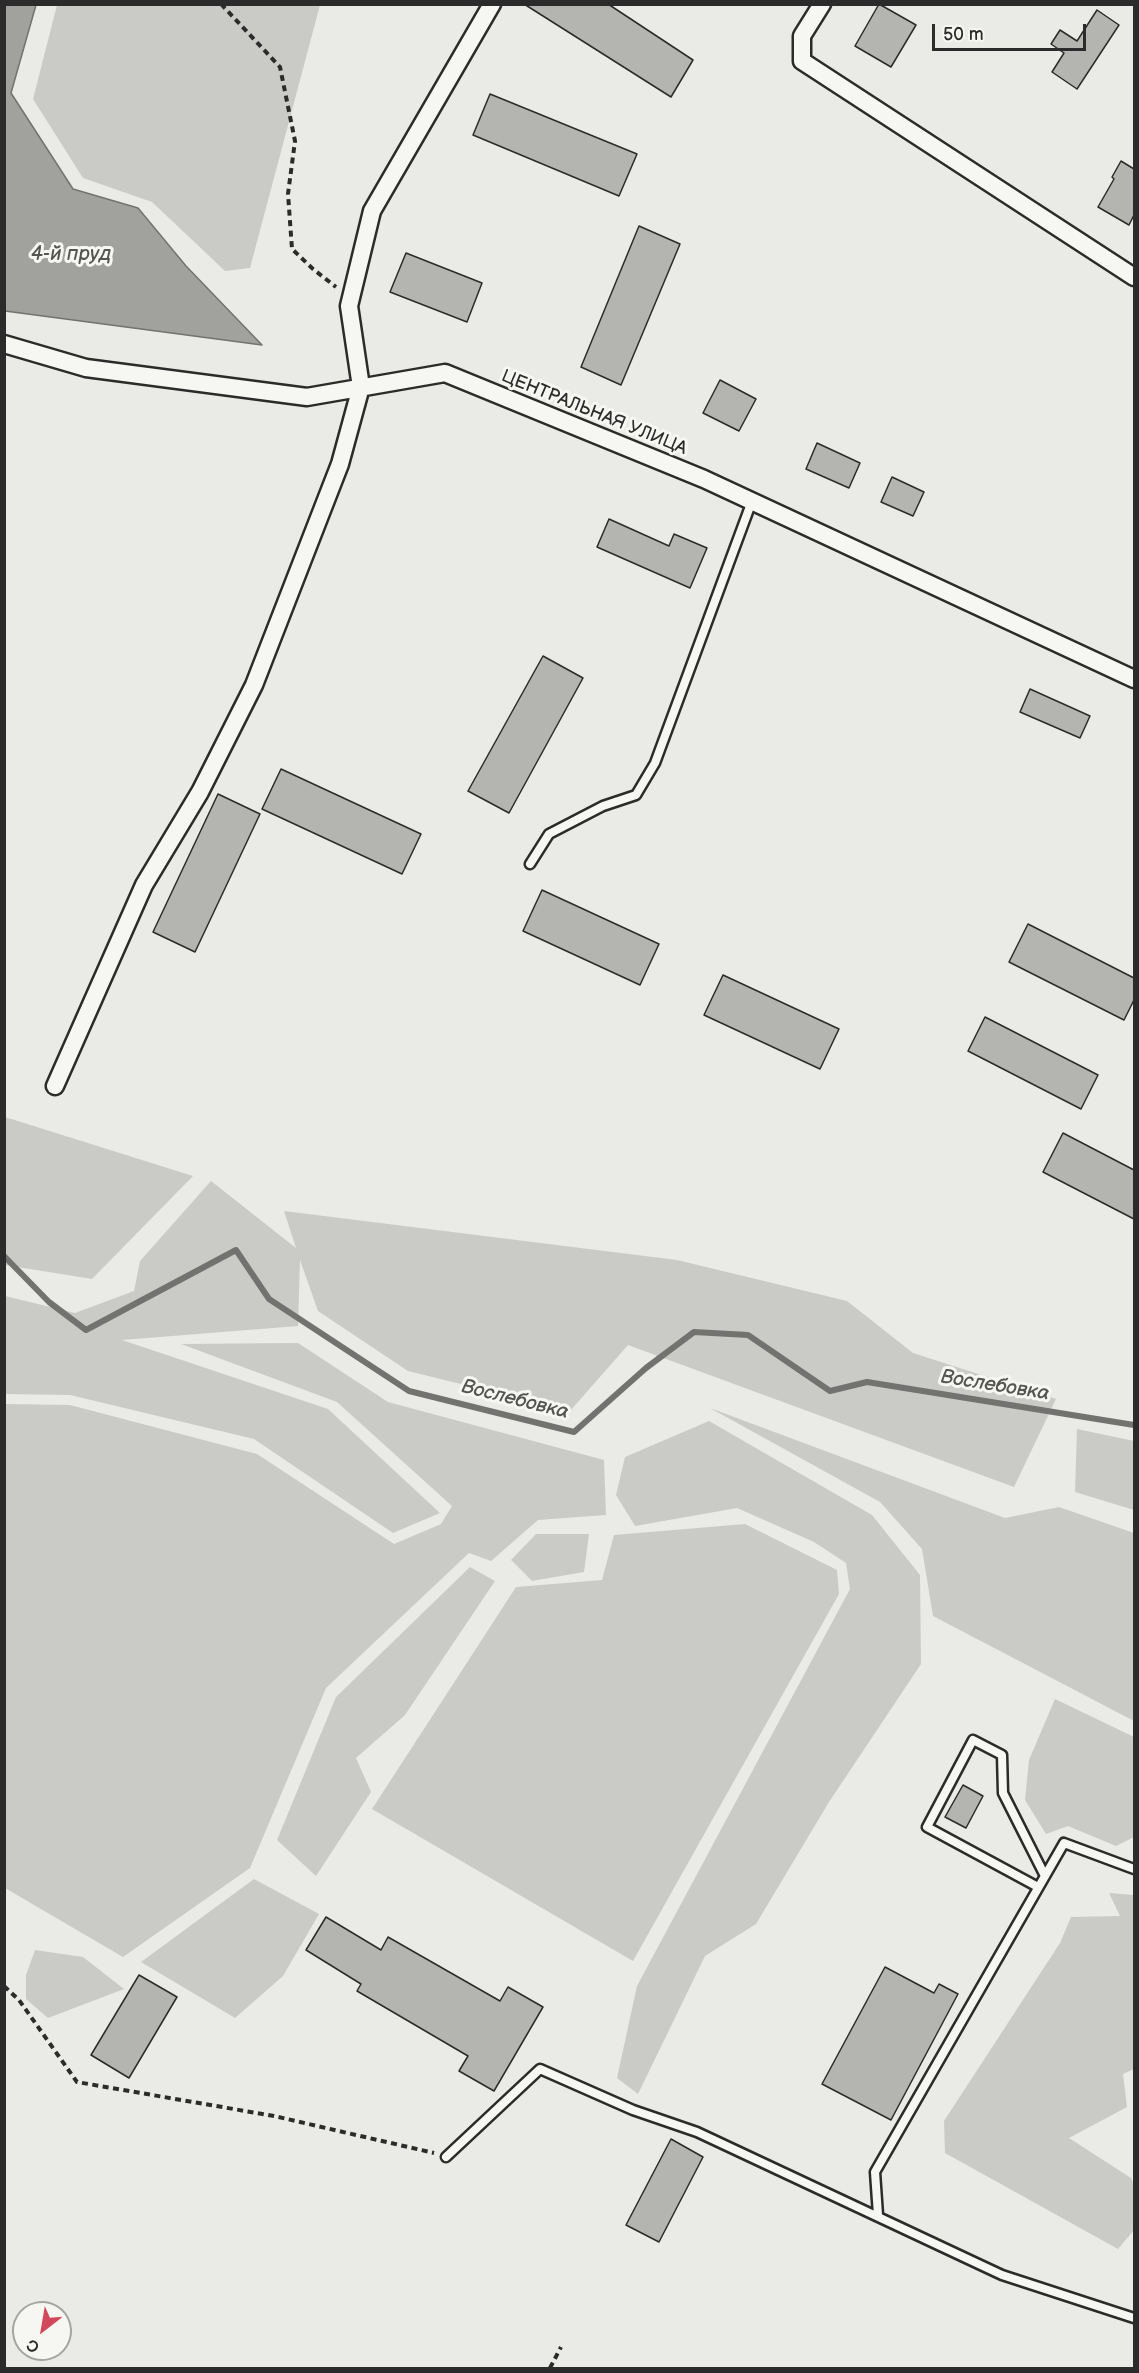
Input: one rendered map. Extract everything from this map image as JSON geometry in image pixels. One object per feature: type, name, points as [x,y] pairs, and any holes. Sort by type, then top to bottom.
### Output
[{"type":"street","points":[[55,1086],[144,885],[200,792],[254,685],[340,464],[361,387],[349,306],[372,211],[492,4]]},
{"type":"street","points":[[822,4],[802,36],[802,61],[1134,276]]},
{"type":"street","name":"ЦЕНТРАЛЬНАЯ УЛИЦА","points":[[4,344],[86,368],[307,397],[445,373],[704,479],[1134,679]]},
{"type":"lane","points":[[530,864],[549,834],[603,806],[636,795],[641,787],[655,763],[752,501]]},
{"type":"lane","points":[[1038,1887],[927,1827],[973,1740],[1002,1755],[1003,1793],[1045,1876]]},
{"type":"lane","points":[[878,2216],[875,2172],[1064,1843],[1134,1869]]},
{"type":"lane","points":[[446,2157],[540,2069],[633,2110],[697,2132],[1002,2275],[1134,2318]]},
{"type":"path","points":[[221,4],[280,67],[295,141],[288,194],[292,249],[337,288],[349,306]]},
{"type":"path","points":[[4,1986],[18,2000],[77,2082],[274,2116],[446,2157]]},
{"type":"path","points":[[550,2368],[561,2347]]},
{"type":"shaded area","points":[[57,5],[320,5],[250,268],[225,271],[152,202],[83,178],[33,99]]},
{"type":"shaded area","points":[[4,1117],[193,1176],[92,1279],[5,1265]]},
{"type":"shaded area","points":[[211,1181],[296,1248],[284,1211],[677,1260],[847,1301],[913,1353],[1056,1399],[1014,1487],[628,1345],[570,1411],[408,1371],[318,1311],[300,1260],[298,1326],[122,1340],[328,1409],[440,1513],[393,1533],[254,1439],[70,1395],[5,1394],[5,1296],[75,1313],[134,1291],[140,1261]]},
{"type":"shaded area","points":[[298,1343],[388,1402],[604,1460],[606,1515],[538,1520],[491,1561],[469,1553],[326,1688],[250,1868],[123,1957],[5,1888],[5,1404],[70,1405],[257,1454],[394,1544],[441,1524],[452,1506],[337,1402],[181,1344]]},
{"type":"shaded area","points":[[710,1408],[1005,1518],[1059,1507],[1134,1533],[1134,1721],[933,1616],[922,1549],[880,1502]]},
{"type":"shaded area","points":[[709,1421],[872,1515],[920,1575],[921,1664],[829,1802],[756,1924],[705,1956],[638,2094],[617,2078],[637,1986],[850,1589],[846,1563],[814,1542],[737,1508],[635,1526],[616,1495],[625,1457]]},
{"type":"shaded area","points":[[1077,1429],[1134,1441],[1134,1510],[1075,1492]]},
{"type":"shaded area","points":[[745,1524],[837,1570],[839,1594],[633,1961],[372,1809],[516,1587],[602,1580],[614,1535]]},
{"type":"shaded area","points":[[536,1534],[589,1534],[584,1572],[532,1581],[511,1560]]},
{"type":"shaded area","points":[[470,1567],[495,1581],[405,1715],[356,1758],[371,1792],[316,1876],[277,1840],[336,1697]]},
{"type":"shaded area","points":[[1055,1699],[1134,1737],[1134,1837],[1116,1846],[1068,1826],[1046,1834],[1025,1800],[1029,1760]]},
{"type":"shaded area","points":[[254,1879],[319,1914],[283,1976],[235,2018],[141,1962]]},
{"type":"shaded area","points":[[1109,1893],[1134,1895],[1134,2069],[1123,2074],[1127,2107],[1069,2138],[1131,2178],[1134,2184],[1134,2230],[1118,2249],[945,2153],[944,2121],[1060,1943],[1071,1917],[1120,1916]]},
{"type":"shaded area","points":[[35,1950],[83,1957],[124,1989],[48,2018],[26,1999],[26,1975]]},
{"type":"water","name":"4-й пруд","points":[[5,4],[36,5],[11,93],[73,189],[138,208],[186,266],[262,345],[5,311]]},
{"type":"building","points":[[524,4],[608,4],[693,60],[671,97]]},
{"type":"building","points":[[879,4],[916,25],[891,67],[855,46]]},
{"type":"building","points":[[1097,10],[1119,25],[1077,89],[1052,72],[1064,53],[1051,44],[1060,30],[1077,41]]},
{"type":"building","points":[[490,94],[637,154],[619,196],[473,135]]},
{"type":"building","points":[[1121,161],[1134,169],[1134,215],[1129,225],[1098,207]]},
{"type":"building","points":[[639,226],[680,244],[621,385],[581,367]]},
{"type":"building","points":[[406,253],[482,283],[467,322],[390,292]]},
{"type":"building","points":[[720,380],[756,399],[739,431],[703,413]]},
{"type":"building","points":[[817,443],[860,463],[849,488],[806,469]]},
{"type":"building","points":[[892,477],[924,492],[913,516],[881,502]]},
{"type":"building","points":[[609,519],[669,546],[674,534],[707,548],[690,588],[597,547]]},
{"type":"building","points":[[543,656],[583,678],[509,813],[468,791]]},
{"type":"building","points":[[1030,689],[1090,716],[1080,738],[1020,712]]},
{"type":"building","points":[[281,769],[421,834],[402,874],[262,809]]},
{"type":"building","points":[[218,794],[260,814],[195,952],[153,932]]},
{"type":"building","points":[[542,890],[659,944],[640,985],[523,931]]},
{"type":"building","points":[[1028,924],[1134,978],[1134,1000],[1124,1020],[1009,962]]},
{"type":"building","points":[[723,975],[839,1029],[820,1069],[704,1015]]},
{"type":"building","points":[[985,1017],[1098,1075],[1081,1109],[968,1051]]},
{"type":"building","points":[[1063,1133],[1134,1170],[1134,1219],[1043,1172]]},
{"type":"building","points":[[963,1785],[983,1796],[966,1828],[945,1817]]},
{"type":"building","points":[[326,1917],[381,1950],[388,1937],[500,2001],[508,1987],[543,2007],[494,2091],[459,2071],[468,2056],[357,1991],[361,1984],[306,1950]]},
{"type":"building","points":[[885,1967],[934,1993],[939,1984],[958,1994],[891,2120],[822,2084]]},
{"type":"building","points":[[139,1975],[177,1997],[129,2078],[91,2055]]},
{"type":"building","points":[[671,2139],[703,2157],[659,2242],[626,2225]]},
{"type":"waterway","name":"Вослебовка","points":[[4,1256],[49,1302],[86,1330],[236,1250],[269,1299],[409,1391],[574,1432],[646,1368],[694,1332],[748,1335],[830,1391],[867,1382],[1134,1425]]}]
